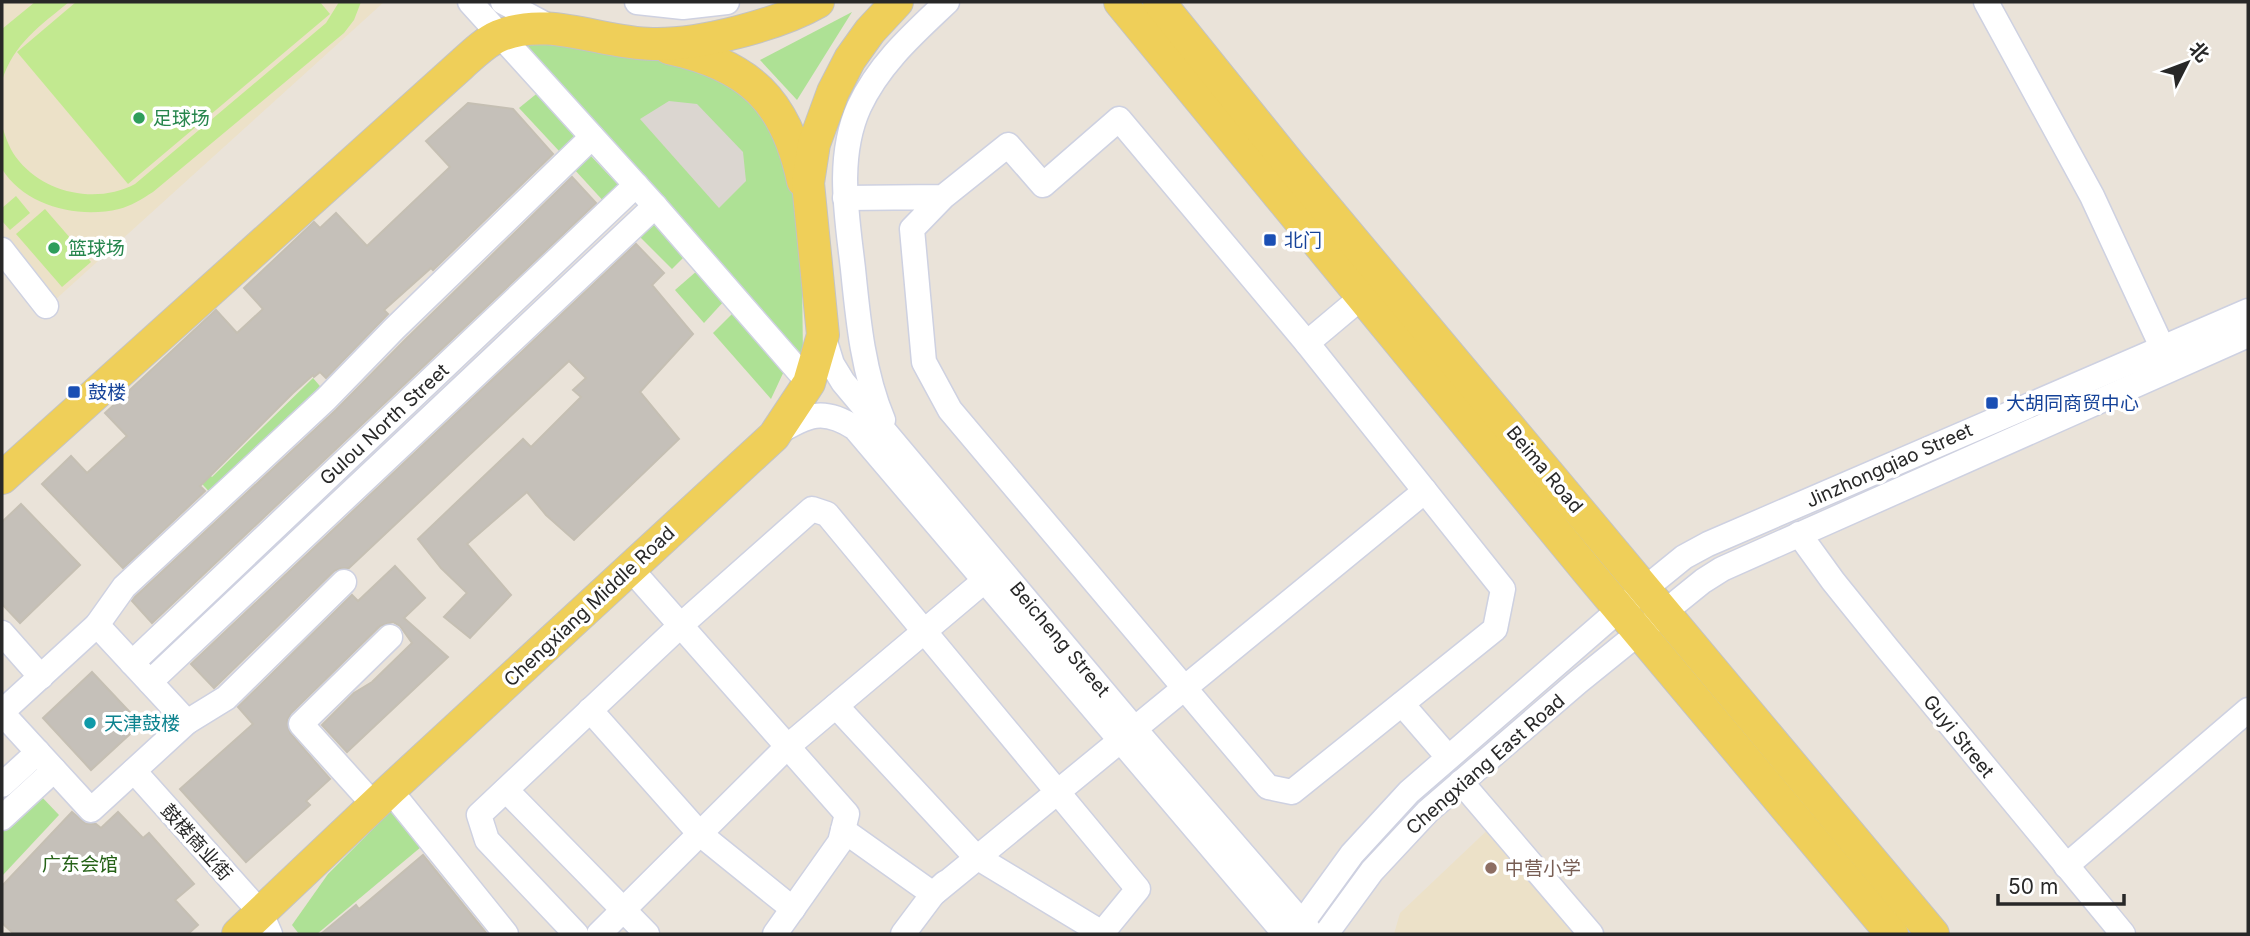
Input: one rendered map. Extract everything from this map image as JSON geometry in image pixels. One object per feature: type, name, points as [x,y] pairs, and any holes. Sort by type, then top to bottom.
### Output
[{"type":"main road","name":"Chengxiang Middle Road","points":[[651,44],[702,38],[764,24],[818,2]]},
{"type":"main road","name":"Chengxiang Middle Road","points":[[238,934],[266,924],[382,798],[774,436],[809,383],[823,335],[808,183],[810,165],[824,114],[850,59],[870,31],[898,2]]},
{"type":"main road","name":"Beima Road","points":[[1120,2],[1363,296],[1433,357],[1653,600],[1933,934]]},
{"type":"main road","name":"Beima Road","points":[[1159,2],[1283,156],[1629,621],[1892,934]]},
{"type":"main road","name":"Chengxiang Middle Road","points":[[2,478],[440,83],[478,50],[499,36],[552,28],[651,44],[687,52],[724,65],[749,80],[769,100],[782,119],[792,141],[810,220]]},
{"type":"street","points":[[470,2],[655,206],[809,383]]},
{"type":"street","points":[[503,2],[552,28]]},
{"type":"street","points":[[644,3],[683,7],[727,2]]},
{"type":"street","points":[[895,442],[876,403],[858,319],[845,198],[847,144],[853,121],[868,88],[887,60],[947,2]]},
{"type":"street","points":[[1995,5],[2092,196],[2162,347]]},
{"type":"street","points":[[1119,119],[1307,343],[1503,589],[1496,629],[1292,792],[1268,787],[950,410],[924,362],[912,229],[943,198],[1008,145],[1043,185],[1119,119]]},
{"type":"street","points":[[344,583],[226,698],[187,722],[91,810],[2,713],[97,625],[124,587],[326,399],[592,137]]},
{"type":"street","name":"Gulou North Street","points":[[132,663],[636,185]]},
{"type":"street","points":[[845,198],[943,198]]},
{"type":"street","name":"Gulou North Street","points":[[150,682],[655,206]]},
{"type":"street","points":[[2,250],[46,306]]},
{"type":"street","points":[[1307,343],[1363,296]]},
{"type":"street","name":"Jinzhongqiao Street","points":[[1653,600],[1684,557],[1708,544],[2248,311]]},
{"type":"street","name":"Beicheng Street","points":[[823,335],[832,363],[843,382],[895,442],[1126,734]]},
{"type":"street","name":"Jinzhongqiao Street","points":[[1653,600],[2248,335]]},
{"type":"street","name":"Beicheng Street","points":[[774,436],[810,416],[834,417],[855,428],[984,581],[1126,734],[1298,932]]},
{"type":"street","points":[[903,934],[933,894],[1056,788],[1185,689],[1425,491]]},
{"type":"street","points":[[576,934],[487,840],[479,815],[681,625],[812,509],[827,514],[1138,889],[1102,933],[976,857],[836,706]]},
{"type":"street","name":"Guyi Street","points":[[1800,534],[1863,620],[2123,934]]},
{"type":"street","points":[[630,568],[847,814],[840,842],[775,934]]},
{"type":"street","points":[[599,934],[787,747],[984,581]]},
{"type":"street","name":"Chengxiang East Road","points":[[1326,934],[1379,863],[1428,811],[1653,600]]},
{"type":"street","name":"Chengxiang East Road","points":[[1298,932],[1352,854],[1409,792],[1448,757],[1629,621]]},
{"type":"street","points":[[97,625],[187,722]]},
{"type":"street","points":[[2,633],[41,677]]},
{"type":"street","points":[[390,637],[301,724],[382,798],[506,934]]},
{"type":"street","points":[[1402,704],[1448,757]]},
{"type":"street","points":[[590,710],[700,834],[793,909]]},
{"type":"street","points":[[2066,866],[2248,710]]},
{"type":"street","points":[[2,785],[46,761]]},
{"type":"street","points":[[2,818],[46,761]]},
{"type":"street","name":"鼓楼商业街","points":[[134,771],[266,924]]},
{"type":"street","points":[[1461,782],[1591,934]]},
{"type":"street","points":[[506,790],[647,934]]},
{"type":"street","points":[[843,830],[933,894]]},
{"type":"shaded area","points":[[2,2],[384,2],[55,300],[2,235]]},
{"type":"shaded area","points":[[669,101],[697,104],[743,152],[746,181],[719,208],[640,119]]},
{"type":"shaded area","name":"中营小学","points":[[1496,822],[1592,934],[1394,934],[1400,913]]},
{"type":"green space","points":[[35,2],[69,2],[38,27],[21,46],[13,56],[2,81],[2,29]]},
{"type":"green space","name":"足球场","points":[[76,2],[320,2],[330,14],[128,184],[17,52]]},
{"type":"green space","points":[[339,2],[361,2],[354,20],[344,33],[153,192],[132,204],[103,212],[54,207],[24,192],[2,169],[2,126],[19,161],[43,181],[58,188],[89,194],[120,190],[135,184],[326,23]]},
{"type":"green space","points":[[852,12],[797,100],[760,60]]},
{"type":"green space","points":[[516,40],[599,49],[665,60],[732,81],[767,115],[792,181],[802,280],[803,356]]},
{"type":"green space","points":[[540,91],[580,134],[560,152],[519,108]]},
{"type":"green space","points":[[590,155],[622,189],[607,205],[574,169]]},
{"type":"green space","name":"篮球场","points":[[16,196],[30,213],[10,230],[2,221],[2,208]]},
{"type":"green space","name":"篮球场","points":[[45,209],[91,262],[62,287],[16,234]]},
{"type":"green space","points":[[652,220],[686,255],[672,269],[637,234]]},
{"type":"green space","points":[[698,270],[725,300],[704,323],[675,290]]},
{"type":"green space","points":[[734,312],[785,369],[771,399],[713,333]]},
{"type":"green space","points":[[313,378],[325,392],[214,497],[193,474],[201,466],[212,477]]},
{"type":"green space","points":[[39,794],[59,815],[2,876],[2,829]]},
{"type":"green space","points":[[391,811],[421,847],[317,934],[299,934],[292,925],[328,874]]},
{"type":"building","points":[[468,103],[513,109],[553,154],[433,270],[431,268],[384,310],[388,314],[326,378],[320,372],[314,377],[313,375],[293,393],[200,486],[205,491],[123,568],[42,484],[71,456],[87,473],[127,436],[105,413],[216,310],[237,333],[263,309],[244,288],[314,222],[320,228],[336,213],[367,246],[450,167],[426,141]]},
{"type":"building","points":[[572,177],[596,203],[152,623],[132,601],[135,597],[336,410]]},
{"type":"building","points":[[636,244],[664,273],[652,285],[693,334],[640,392],[679,439],[574,540],[546,515],[527,492],[467,544],[511,595],[470,638],[444,617],[467,593],[441,568],[418,539],[523,439],[531,447],[581,397],[573,390],[586,378],[569,361],[349,568],[334,571],[214,688],[191,664]]},
{"type":"building","points":[[21,504],[80,565],[20,623],[2,604],[2,522]]},
{"type":"building","points":[[395,566],[425,598],[404,618],[448,657],[347,752],[322,725],[354,693],[372,682],[412,643],[400,626],[393,622],[380,626],[291,713],[287,720],[290,733],[330,779],[306,801],[310,805],[246,862],[180,789],[253,724],[238,707],[352,595],[358,601]]},
{"type":"building","points":[[92,672],[141,724],[91,770],[43,718]]},
{"type":"building","name":"广东会馆","points":[[72,812],[86,824],[96,824],[101,828],[118,812],[143,838],[149,833],[194,884],[175,900],[198,925],[188,934],[14,934],[2,923],[2,886]]},
{"type":"building","points":[[423,855],[487,934],[321,934],[356,905],[359,909]]},
{"type":"place","name":"足球场","points":[[139,118]]},
{"type":"place","name":"北门","points":[[1270,240]]},
{"type":"place","name":"篮球场","points":[[54,248]]},
{"type":"place","name":"鼓楼","points":[[74,392]]},
{"type":"place","name":"大胡同商贸中心","points":[[1992,403]]},
{"type":"place","name":"天津鼓楼","points":[[90,723]]},
{"type":"place","name":"中营小学","points":[[1491,868]]}]
